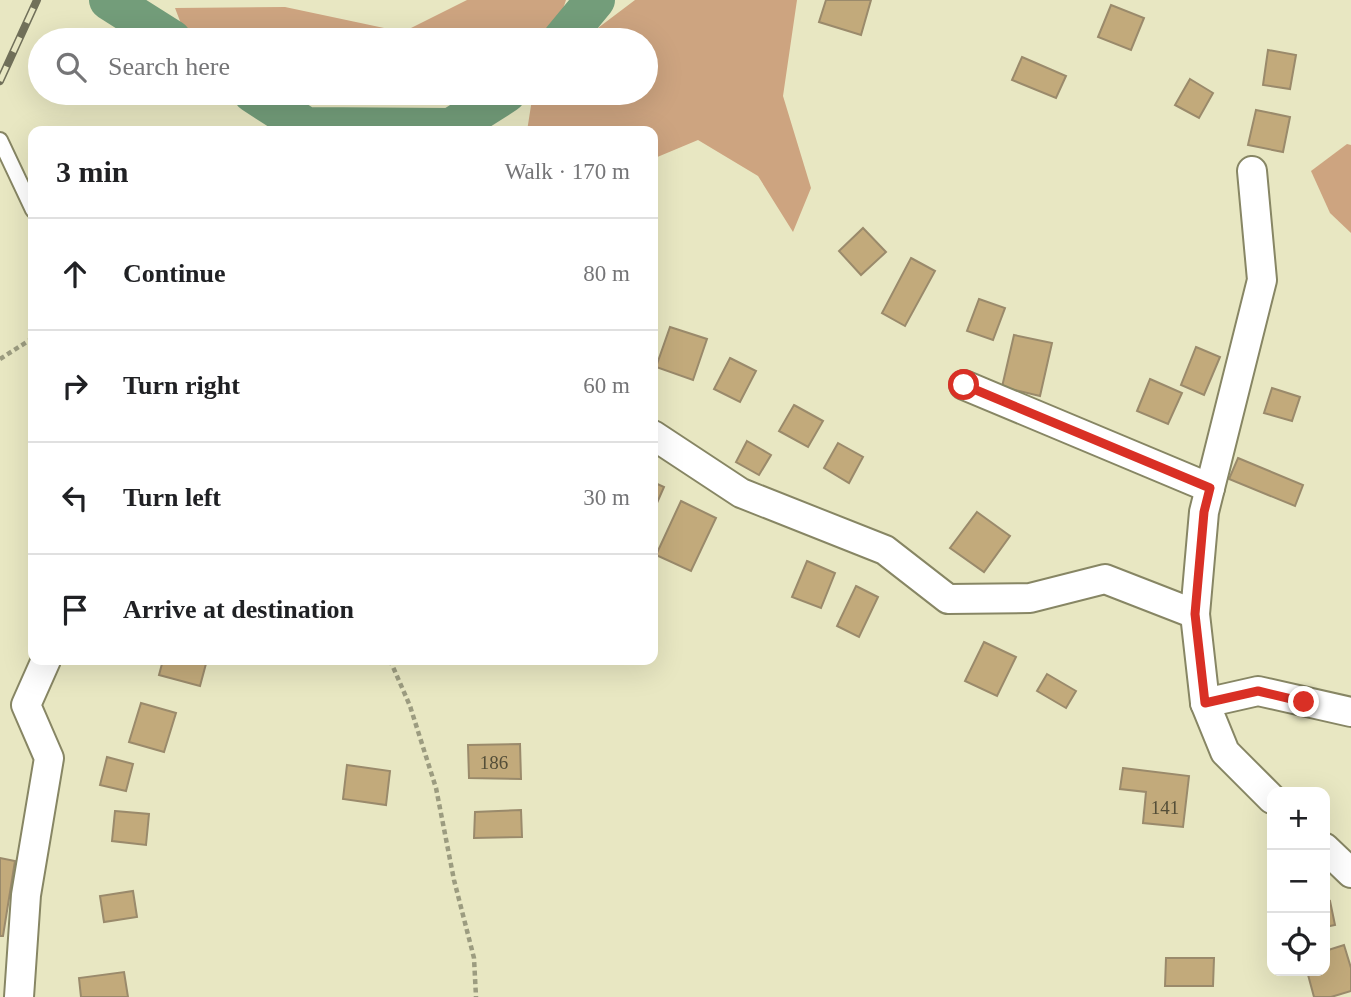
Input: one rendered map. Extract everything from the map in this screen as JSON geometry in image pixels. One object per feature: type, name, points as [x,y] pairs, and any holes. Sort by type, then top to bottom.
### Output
[{"type":"street","points":[[1252,171],[1262,281],[1204,512],[1195,614],[1205,703],[1225,752],[1267,794]]},
{"type":"street","points":[[964,385],[1210,488]]},
{"type":"street","points":[[658,438],[741,493],[885,550],[948,599],[1030,598],[1105,579],[1195,614]]},
{"type":"street","points":[[19,997],[26,895],[49,758],[26,705],[44,665]]},
{"type":"street","points":[[1205,703],[1258,691],[1351,712]]},
{"type":"street","points":[[1326,850],[1351,873]]},
{"type":"lane","points":[[0,140],[28,199]]},
{"type":"path","points":[[0,359],[28,341]]},
{"type":"path","points":[[392,665],[410,706],[436,788],[454,880],[474,958],[476,997]]},
{"type":"shaded area","points":[[467,0],[566,0],[559,21],[546,28],[411,28]]},
{"type":"shaded area","points":[[635,0],[797,0],[783,96],[811,188],[793,232],[758,176],[698,140],[658,157],[658,126],[528,126],[531,105],[658,105],[658,28],[598,28]]},
{"type":"shaded area","points":[[285,7],[384,28],[183,28],[175,8]]},
{"type":"shaded area","points":[[1347,144],[1351,145],[1351,233],[1330,213],[1311,171]]},
{"type":"building","points":[[826,0],[871,0],[861,35],[819,22]]},
{"type":"building","points":[[1111,5],[1144,18],[1131,50],[1098,37]]},
{"type":"building","points":[[1268,50],[1296,55],[1290,89],[1263,85]]},
{"type":"building","points":[[1022,57],[1066,76],[1056,98],[1012,80]]},
{"type":"building","points":[[1190,79],[1213,93],[1199,118],[1175,105]]},
{"type":"building","points":[[1256,110],[1290,117],[1283,152],[1248,145]]},
{"type":"building","points":[[863,228],[886,252],[861,275],[839,251]]},
{"type":"building","points":[[911,258],[935,271],[905,326],[882,313]]},
{"type":"building","points":[[979,299],[1005,308],[993,340],[967,331]]},
{"type":"building","points":[[670,327],[707,339],[693,380],[658,368]]},
{"type":"building","points":[[1014,335],[1052,343],[1040,396],[1002,387]]},
{"type":"building","points":[[1196,347],[1220,357],[1204,395],[1181,385]]},
{"type":"building","points":[[730,358],[756,371],[740,402],[714,389]]},
{"type":"building","points":[[1150,379],[1182,393],[1168,424],[1137,411]]},
{"type":"building","points":[[1272,388],[1300,397],[1292,421],[1264,413]]},
{"type":"building","points":[[794,405],[823,421],[808,447],[779,431]]},
{"type":"building","points":[[747,441],[771,455],[759,475],[736,462]]},
{"type":"building","points":[[838,443],[863,457],[849,483],[824,468]]},
{"type":"building","points":[[1238,458],[1303,485],[1295,506],[1229,479]]},
{"type":"building","points":[[658,484],[664,487],[658,501]]},
{"type":"building","points":[[681,501],[716,518],[691,571],[658,556]]},
{"type":"building","points":[[977,512],[1010,536],[984,572],[950,548]]},
{"type":"building","points":[[807,561],[835,573],[821,608],[792,597]]},
{"type":"building","points":[[856,586],[878,597],[859,637],[837,626]]},
{"type":"building","points":[[984,642],[1016,657],[997,696],[965,681]]},
{"type":"building","points":[[162,665],[206,665],[200,686],[159,675]]},
{"type":"building","points":[[1047,674],[1076,691],[1066,708],[1037,691]]},
{"type":"building","points":[[141,703],[176,713],[164,752],[129,742]]},
{"type":"building","points":[[520,744],[521,779],[469,778],[468,745]]},
{"type":"building","points":[[107,757],[133,764],[126,791],[100,785]]},
{"type":"building","points":[[347,765],[390,771],[386,805],[343,799]]},
{"type":"building","points":[[1123,768],[1189,776],[1183,827],[1143,823],[1146,792],[1120,789]]},
{"type":"building","points":[[521,810],[522,837],[474,838],[475,812]]},
{"type":"building","points":[[115,811],[149,814],[146,845],[112,841]]},
{"type":"building","points":[[0,858],[15,861],[3,936],[0,936]]},
{"type":"building","points":[[133,891],[137,917],[104,922],[100,896]]},
{"type":"building","points":[[1330,901],[1335,925],[1330,926]]},
{"type":"building","points":[[1344,945],[1351,968],[1351,991],[1331,997],[1314,997],[1308,976],[1330,976],[1330,949]]},
{"type":"building","points":[[1166,958],[1214,958],[1213,986],[1165,986]]},
{"type":"building","points":[[124,972],[128,997],[81,997],[79,978]]},
{"type":"waterway","points":[[109,0],[153,28]]},
{"type":"waterway","points":[[572,28],[595,0]]},
{"type":"waterway","points":[[272,105],[304,126]]},
{"type":"waterway","points":[[454,126],[487,105]]},
{"type":"railway","points":[[0,81],[37,0]]},
{"type":"route","points":[[964,385],[1210,488],[1204,512],[1195,614],[1205,703],[1258,691],[1304,702]]}]
